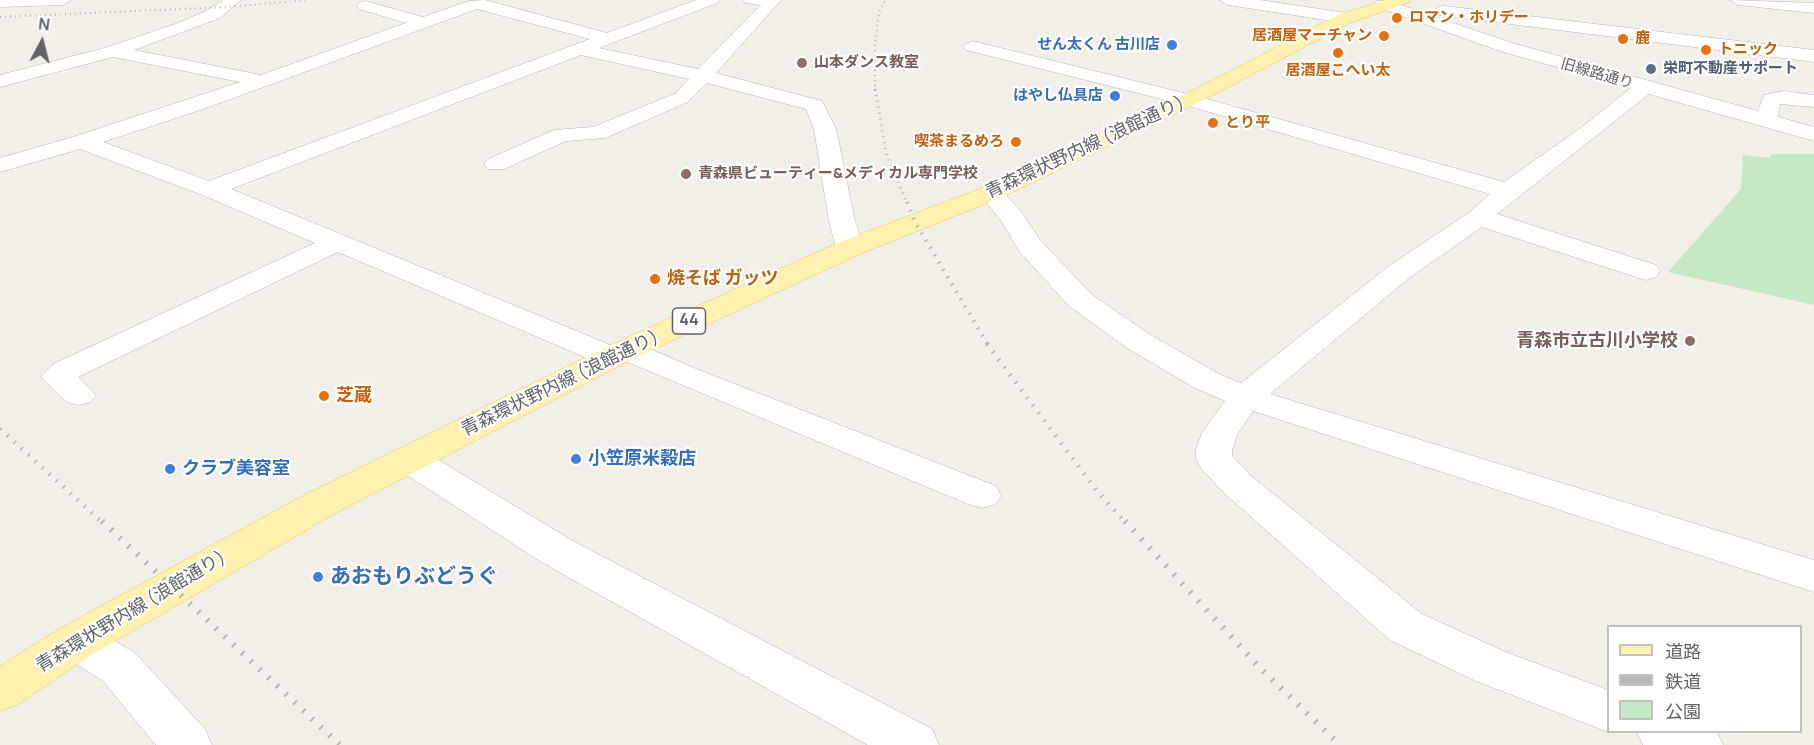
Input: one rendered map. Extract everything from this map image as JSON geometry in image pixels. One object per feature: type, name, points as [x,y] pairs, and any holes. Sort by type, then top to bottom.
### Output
[{"type":"main road","name":"青森環状野内線 (浪館通り)","points":[[0,691],[77,642],[310,509],[619,354],[850,248],[991,193],[1189,100],[1375,6]]},
{"type":"street","points":[[0,2],[63,0]]},
{"type":"street","points":[[4,77],[114,51],[194,22],[226,7],[233,0]]},
{"type":"street","points":[[209,189],[711,0]]},
{"type":"street","points":[[751,0],[775,0]]},
{"type":"street","points":[[496,164],[562,135],[597,133],[681,98],[775,0]]},
{"type":"street","points":[[1228,0],[1375,6],[1814,56]]},
{"type":"street","points":[[1738,0],[1814,8]]},
{"type":"street","points":[[0,165],[142,124],[483,4],[605,38]]},
{"type":"street","points":[[364,6],[424,23]]},
{"type":"street","name":"旧線路通り","points":[[1375,6],[1644,88],[1814,134]]},
{"type":"street","points":[[972,46],[1189,100],[1508,191]]},
{"type":"street","points":[[576,49],[704,76],[817,107],[825,129],[842,221],[850,248]]},
{"type":"street","points":[[114,51],[262,81]]},
{"type":"street","points":[[1607,711],[1492,668],[1406,627],[1237,484],[1214,459],[1214,450],[1220,433],[1245,397],[1399,272],[1479,217],[1508,191],[1590,132],[1644,88]]},
{"type":"street","points":[[1766,121],[1771,99],[1784,97],[1814,100]]},
{"type":"street","points":[[81,142],[209,189],[619,354],[682,375],[982,495]]},
{"type":"street","points":[[991,193],[1013,219],[1034,251],[1080,300],[1165,357],[1208,381],[1245,397],[1814,576]]},
{"type":"street","points":[[1479,217],[1646,271]]},
{"type":"street","points":[[79,395],[58,377],[65,371],[338,242]]},
{"type":"street","points":[[409,459],[558,552],[914,745]]},
{"type":"street","points":[[77,642],[120,667],[187,745]]},
{"type":"street","points":[[1665,733],[1698,745]]},
{"type":"green space","points":[[1772,154],[1814,154],[1814,305],[1668,272],[1741,189],[1743,155],[1769,158]]},
{"type":"railway","points":[[0,17],[226,7],[308,0]]},
{"type":"railway","points":[[875,89],[875,45],[879,13],[885,0]]},
{"type":"railway","points":[[875,89],[886,153],[907,203]]},
{"type":"railway","points":[[907,202],[915,222],[988,345]]},
{"type":"railway","points":[[987,344],[1097,491],[1126,523]]},
{"type":"railway","points":[[0,429],[103,523]]},
{"type":"railway","points":[[102,521],[340,745]]},
{"type":"railway","points":[[1125,521],[1258,666],[1340,745]]},
{"type":"place","name":"ロマン・ホリデー","points":[[1397,18]]},
{"type":"place","name":"居酒屋マーチャン","points":[[1384,36]]},
{"type":"place","name":"鹿","points":[[1623,39]]},
{"type":"place","name":"せん太くん 古川店","points":[[1172,45]]},
{"type":"place","name":"トニック","points":[[1706,50]]},
{"type":"place","name":"居酒屋こへい太","points":[[1338,53]]},
{"type":"place","name":"山本ダンス教室","points":[[802,63]]},
{"type":"place","name":"栄町不動産サポート","points":[[1651,69]]},
{"type":"place","name":"はやし仏具店","points":[[1115,96]]},
{"type":"place","name":"とり平","points":[[1213,123]]},
{"type":"place","name":"喫茶まるめろ","points":[[1016,142]]},
{"type":"place","name":"青森県ビューティー&メディカル専門学校","points":[[686,174]]},
{"type":"place","name":"焼そば ガッツ","points":[[655,279]]},
{"type":"place","name":"青森市立古川小学校","points":[[1690,341]]},
{"type":"place","name":"芝蔵","points":[[324,396]]},
{"type":"place","name":"小笠原米穀店","points":[[576,459]]},
{"type":"place","name":"クラブ美容室","points":[[170,469]]},
{"type":"place","name":"あおもりぶどうぐ","points":[[318,577]]}]
